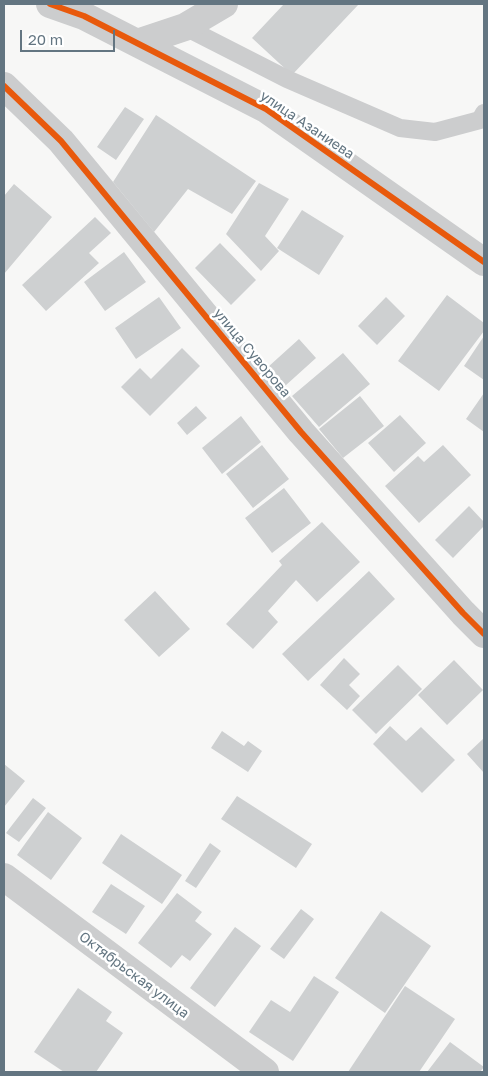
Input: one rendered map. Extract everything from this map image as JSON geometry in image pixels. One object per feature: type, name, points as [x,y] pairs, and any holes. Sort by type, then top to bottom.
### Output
[{"type":"street","name":"улица Азаниева","points":[[50,4],[84,16],[266,109],[484,262]]},
{"type":"street","points":[[137,43],[185,27],[224,4]]},
{"type":"street","name":"улица Суворова","points":[[4,86],[61,141],[301,432],[484,634]]},
{"type":"street","name":"Октябрьская улица","points":[[4,878],[265,1072]]},
{"type":"lane","points":[[185,27],[287,79],[400,128],[435,132],[480,120],[484,113]]},
{"type":"building","points":[[284,4],[359,4],[292,75],[252,38]]},
{"type":"building","points":[[125,107],[144,119],[116,160],[97,147]]},
{"type":"building","points":[[156,115],[256,181],[232,214],[188,189],[154,232],[113,182]]},
{"type":"building","points":[[259,183],[289,199],[265,236],[279,251],[261,271],[226,234]]},
{"type":"building","points":[[14,184],[52,217],[4,274],[4,196]]},
{"type":"building","points":[[302,210],[344,236],[319,275],[277,248]]},
{"type":"building","points":[[95,217],[111,233],[89,253],[99,263],[46,311],[22,285]]},
{"type":"building","points":[[220,243],[256,280],[231,305],[195,268]]},
{"type":"building","points":[[124,252],[146,282],[105,311],[84,282]]},
{"type":"building","points":[[447,295],[484,323],[484,331],[439,391],[398,361]]},
{"type":"building","points":[[159,297],[181,328],[136,359],[115,328]]},
{"type":"building","points":[[386,297],[405,316],[377,345],[358,326]]},
{"type":"building","points":[[484,336],[484,380],[464,366]]},
{"type":"building","points":[[299,339],[316,358],[285,386],[268,367]]},
{"type":"building","points":[[182,348],[200,366],[150,416],[121,387],[140,368],[151,379]]},
{"type":"building","points":[[343,353],[370,384],[319,427],[292,396]]},
{"type":"building","points":[[484,393],[484,432],[466,419]]},
{"type":"building","points":[[360,396],[384,426],[343,458],[319,429]]},
{"type":"building","points":[[196,406],[207,418],[187,435],[177,423]]},
{"type":"building","points":[[400,415],[426,443],[394,472],[368,443]]},
{"type":"building","points":[[241,416],[261,442],[222,474],[202,448]]},
{"type":"building","points":[[262,445],[289,479],[253,508],[226,474]]},
{"type":"building","points":[[443,445],[471,475],[419,523],[385,486],[418,456],[424,462]]},
{"type":"building","points":[[284,488],[311,523],[272,553],[245,518]]},
{"type":"building","points":[[469,506],[484,522],[484,526],[453,558],[435,540]]},
{"type":"building","points":[[322,522],[360,562],[317,602],[296,580],[268,611],[278,622],[253,649],[226,624],[282,565],[279,561]]},
{"type":"building","points":[[369,571],[395,599],[308,681],[282,654]]},
{"type":"building","points":[[155,591],[190,629],[159,657],[124,620]]},
{"type":"building","points":[[344,658],[360,674],[349,685],[360,696],[347,710],[320,685]]},
{"type":"building","points":[[454,660],[483,690],[447,725],[418,695]]},
{"type":"building","points":[[398,665],[422,689],[376,734],[352,710]]},
{"type":"building","points":[[390,726],[406,741],[421,727],[455,760],[422,793],[373,744]]},
{"type":"building","points":[[222,731],[244,746],[248,741],[262,751],[248,772],[211,748]]},
{"type":"building","points":[[484,738],[484,773],[467,754]]},
{"type":"building","points":[[4,764],[25,781],[4,807]]},
{"type":"building","points":[[237,796],[312,844],[296,868],[221,819]]},
{"type":"building","points":[[33,798],[46,808],[19,842],[6,833]]},
{"type":"building","points":[[48,812],[82,838],[51,880],[17,855]]},
{"type":"building","points":[[121,834],[182,875],[162,904],[102,863]]},
{"type":"building","points":[[210,843],[221,851],[196,888],[185,881]]},
{"type":"building","points":[[111,884],[145,906],[126,934],[92,912]]},
{"type":"building","points":[[177,893],[202,912],[195,921],[212,934],[190,961],[182,955],[171,968],[138,943]]},
{"type":"building","points":[[301,909],[314,919],[284,959],[270,949]]},
{"type":"building","points":[[381,911],[431,946],[385,1013],[335,978]]},
{"type":"building","points":[[235,927],[261,946],[215,1007],[190,988]]},
{"type":"building","points":[[314,976],[339,992],[293,1061],[249,1032],[271,1000],[290,1012]]},
{"type":"building","points":[[405,986],[455,1019],[419,1072],[348,1072]]},
{"type":"building","points":[[78,988],[112,1012],[106,1021],[123,1033],[96,1072],[64,1072],[34,1052]]},
{"type":"building","points":[[450,1042],[484,1067],[480,1072],[427,1072]]},
{"type":"cycle path","points":[[50,4],[84,16],[266,109],[484,262]]},
{"type":"cycle path","points":[[4,86],[61,141],[301,432],[484,634]]}]
